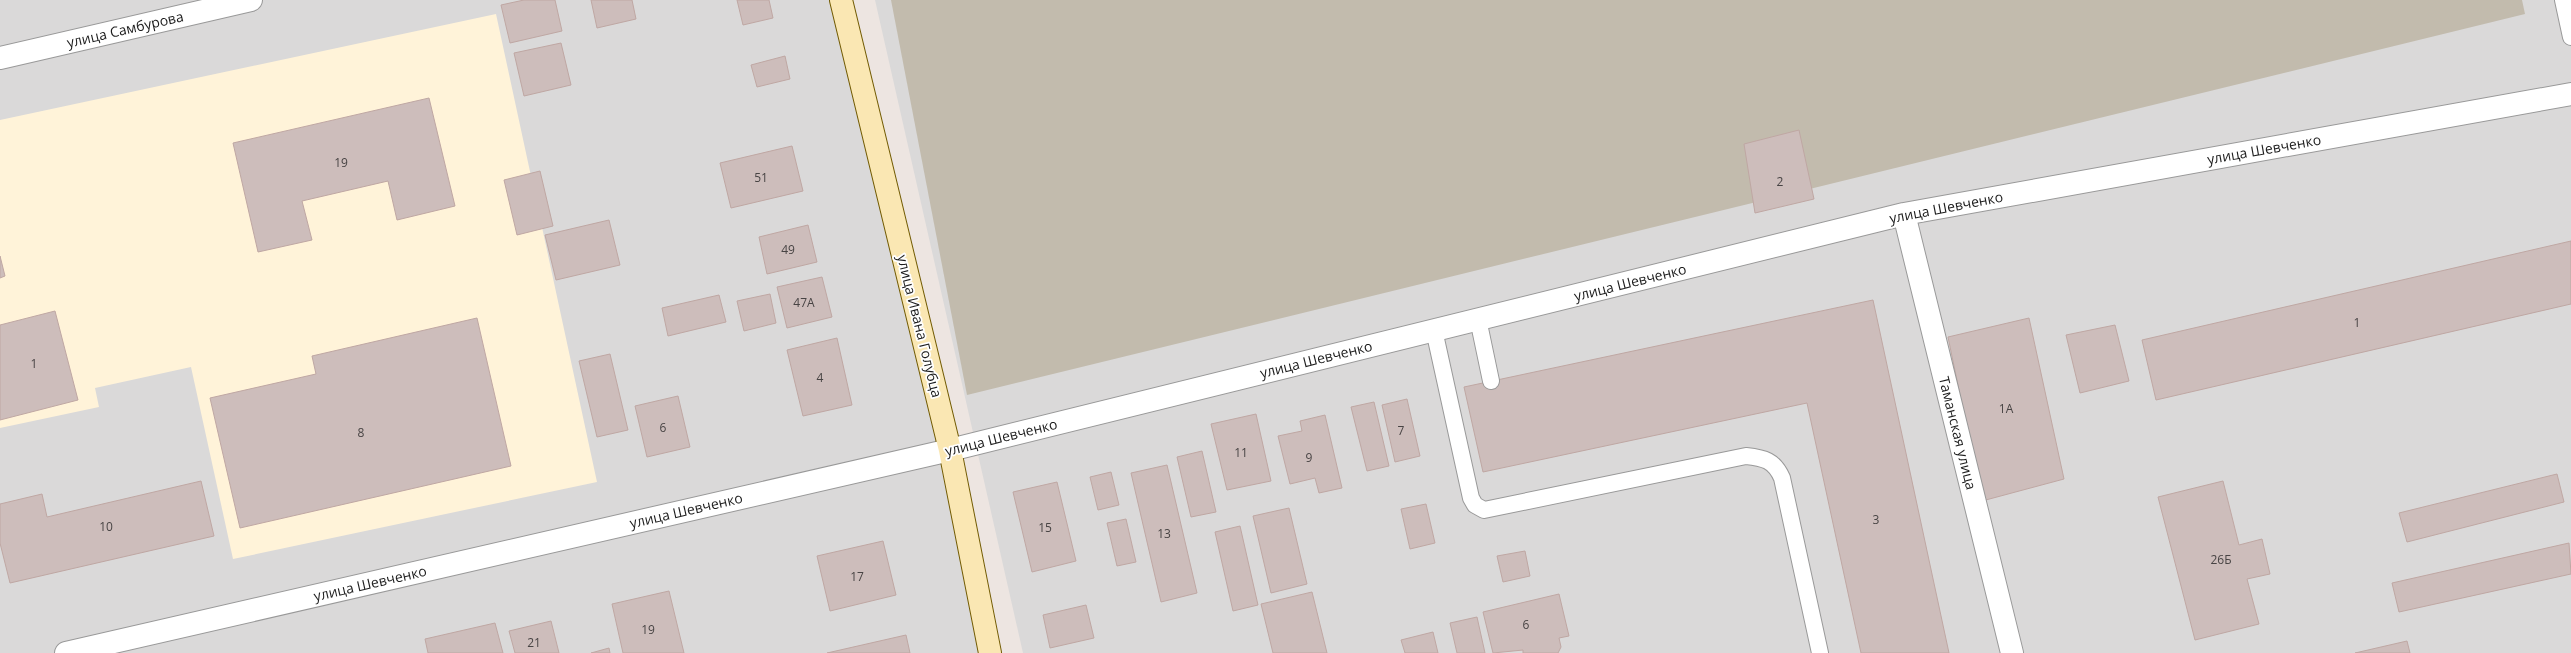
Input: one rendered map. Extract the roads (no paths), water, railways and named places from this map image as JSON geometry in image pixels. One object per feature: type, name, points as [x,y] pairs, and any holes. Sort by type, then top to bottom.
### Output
[{"type":"street","name":"улица Самбурова","points":[[0,58],[251,0]]},
{"type":"street","name":"улица Ивана Голубца","points":[[841,0],[950,450],[990,653]]},
{"type":"street","name":"улица Шевченко","points":[[66,653],[950,450],[1904,214],[2571,94]]},
{"type":"street","name":"Таманская улица","points":[[1904,214],[2012,653]]},
{"type":"lane","points":[[2563,0],[2571,37]]},
{"type":"lane","points":[[1478,319],[1491,381]]},
{"type":"lane","points":[[1434,330],[1471,498],[1475,505],[1484,510],[1746,456],[1761,458],[1777,466],[1782,478],[1820,653]]}]
